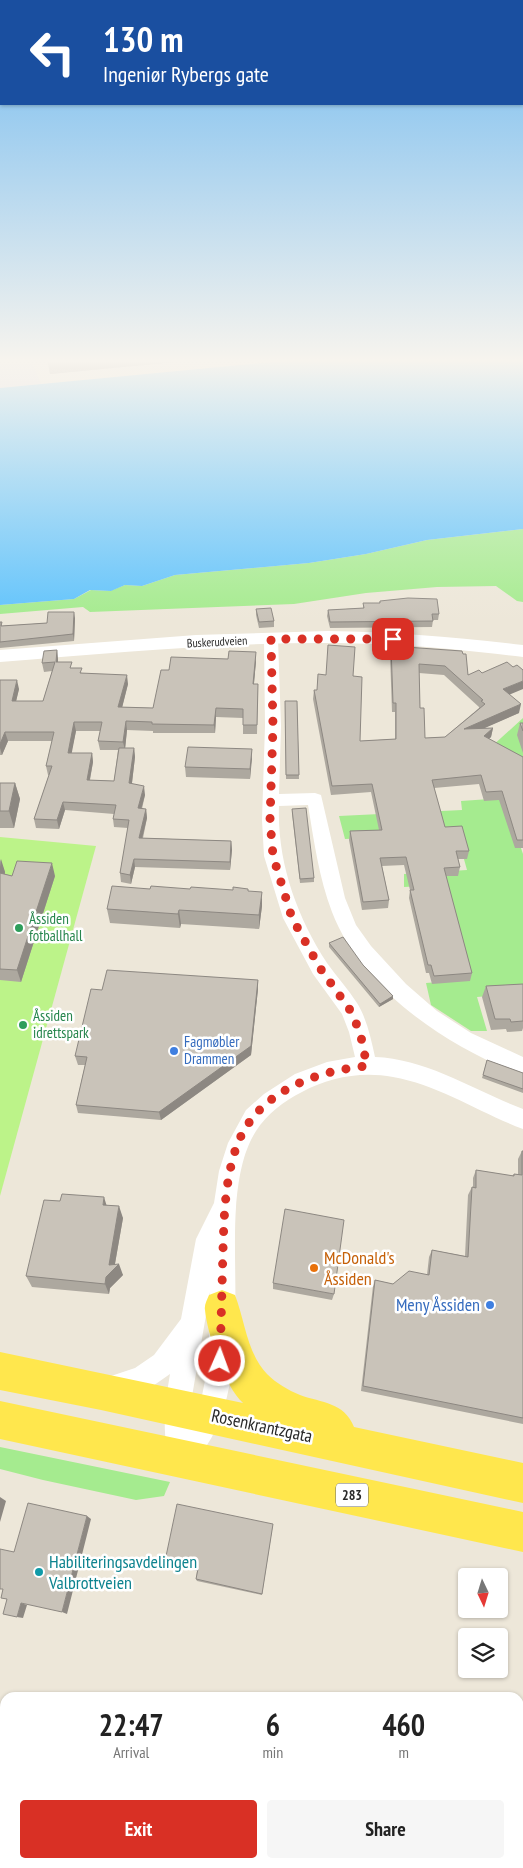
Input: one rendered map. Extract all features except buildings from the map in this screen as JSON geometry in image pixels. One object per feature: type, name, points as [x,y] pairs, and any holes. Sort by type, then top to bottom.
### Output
[{"type":"main road","name":"Buskerudveien","points":[[0,656],[140,645],[271,639],[377,638],[454,642],[523,651]]},
{"type":"main road","points":[[208,1314],[248,1384],[263,1396],[286,1409],[330,1422],[345,1444]]},
{"type":"main road","name":"Rosenkrantzgata","points":[[0,1371],[101,1391],[523,1483]]},
{"type":"main road","name":"283","points":[[0,1420],[523,1532]]},
{"type":"street","points":[[271,639],[273,726],[270,820],[273,856],[292,918],[320,968],[350,1010],[362,1041],[367,1066]]},
{"type":"street","points":[[272,800],[315,799],[331,876],[348,927],[367,955],[401,993],[428,1017],[473,1045],[523,1066]]},
{"type":"street","points":[[182,1458],[193,1411],[208,1314],[208,1240],[224,1203],[236,1148],[245,1129],[261,1108],[303,1080],[328,1071],[367,1066],[415,1073],[523,1119]]},
{"type":"street","points":[[101,1391],[141,1378],[163,1364],[208,1314]]},
{"type":"street","points":[[193,1411],[220,1361],[208,1314]]},
{"type":"green space","points":[[523,529],[523,602],[517,601],[496,586],[437,587],[366,593],[294,604],[90,612],[83,607],[0,614],[0,605],[74,599],[91,590],[110,591],[125,585],[142,586],[175,575],[309,563],[366,554],[427,540]]},
{"type":"green space","points":[[523,718],[523,776],[490,748]]},
{"type":"green space","points":[[504,798],[523,854],[523,993],[477,997],[487,1031],[471,1031],[431,1005],[426,983],[463,980],[439,885],[404,887],[404,874],[467,870],[457,834],[345,839],[339,816],[462,810],[461,801]]},
{"type":"green space","name":"Åssiden idrettspark","points":[[0,837],[96,846],[0,1196]]},
{"type":"green space","points":[[0,1447],[170,1482],[164,1496],[136,1500],[0,1469]]},
{"type":"water","points":[[0,448],[523,448],[523,529],[427,540],[366,554],[309,563],[175,575],[142,586],[125,585],[111,591],[90,590],[74,599],[0,605]]},
{"type":"place","name":"Åssiden fotballhall","points":[[19,928]]},
{"type":"place","name":"Åssiden idrettspark","points":[[23,1025]]},
{"type":"place","name":"Fagmøbler Drammen","points":[[174,1051]]},
{"type":"place","name":"McDonald's Åssiden","points":[[314,1268]]},
{"type":"place","name":"Meny Åssiden","points":[[490,1305]]},
{"type":"place","name":"Habiliteringsavdelingen Valbrottveien","points":[[39,1572]]},
{"type":"route","points":[[220,1361],[224,1203],[236,1148],[245,1129],[261,1108],[279,1094],[303,1080],[328,1071],[367,1066],[360,1032],[350,1010],[320,968],[292,918],[281,888],[273,856],[270,820],[273,726],[271,639],[393,639]]}]
